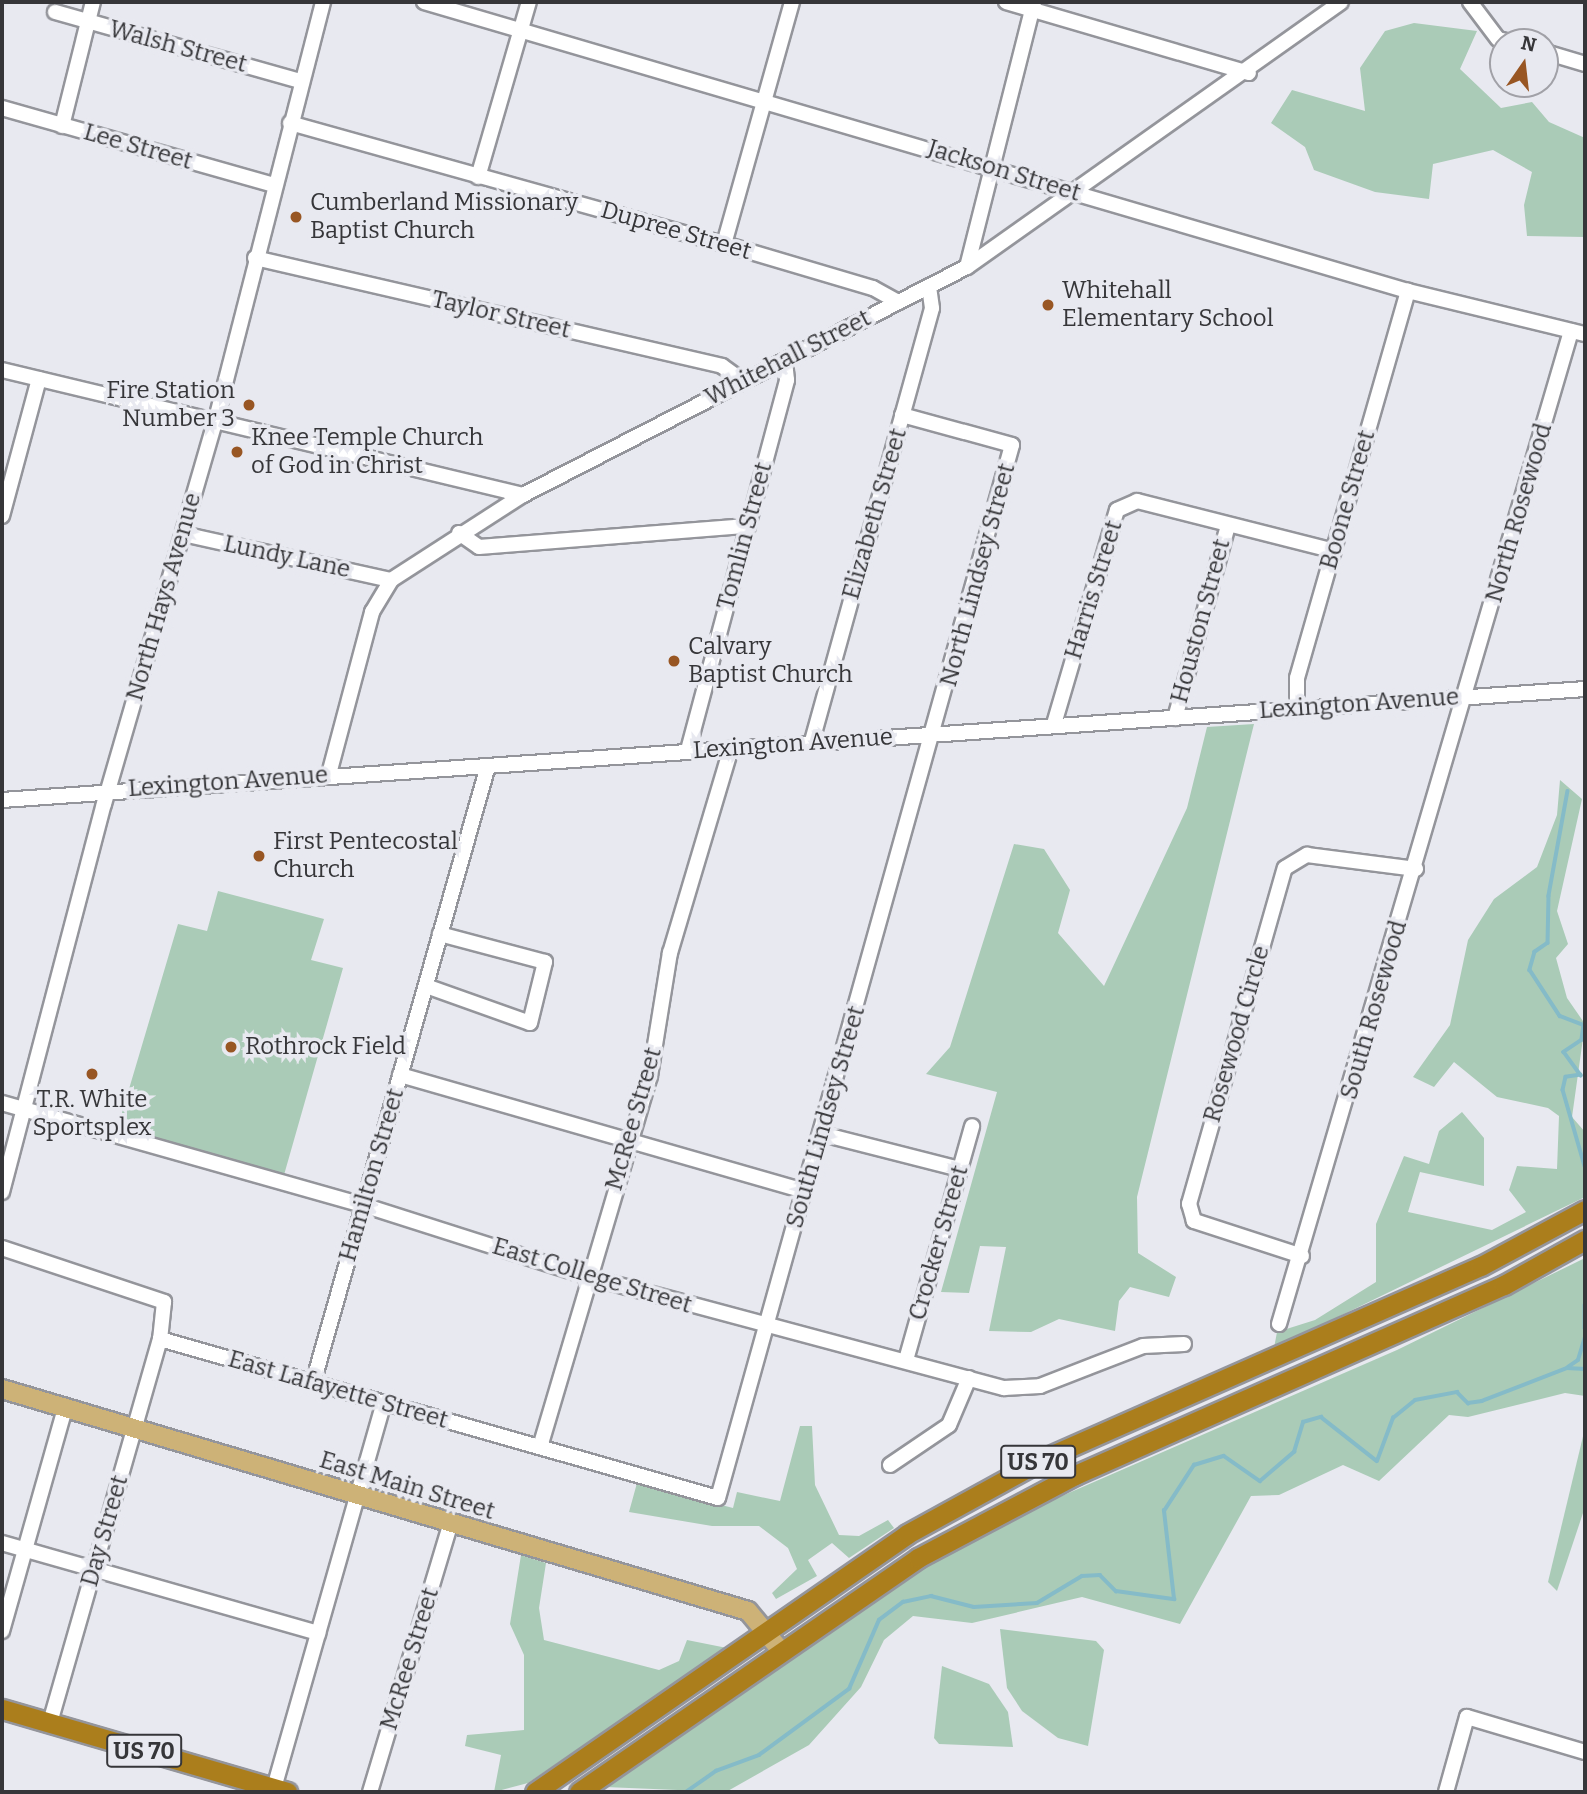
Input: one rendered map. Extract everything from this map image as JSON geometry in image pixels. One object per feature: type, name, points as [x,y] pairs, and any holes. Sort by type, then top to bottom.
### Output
[{"type":"highway","name":"US 70","points":[[535,1792],[907,1534],[1045,1458],[1481,1266],[1585,1210]]},
{"type":"highway","name":"US 70","points":[[579,1792],[918,1558],[1075,1475],[1504,1285],[1585,1240]]},
{"type":"highway","name":"US 70","points":[[2,1709],[281,1790]]},
{"type":"main road","name":"East Main Street","points":[[2,1389],[450,1526],[748,1611],[782,1652]]},
{"type":"street","points":[[62,126],[93,2]]},
{"type":"street","name":"North Hays Avenue","points":[[2,1192],[107,793],[216,419],[255,258],[323,2]]},
{"type":"street","name":"Jackson Street","points":[[424,2],[993,165],[1077,194],[1408,291],[1578,333]]},
{"type":"street","points":[[478,177],[529,2]]},
{"type":"street","points":[[724,244],[792,2]]},
{"type":"street","points":[[1006,2],[1033,6],[1249,73]]},
{"type":"street","name":"Whitehall Street","points":[[329,774],[372,612],[391,580],[459,533],[523,495],[967,267],[1077,194],[1249,73],[1341,2]]},
{"type":"street","points":[[1470,2],[1490,28]]},
{"type":"street","points":[[967,267],[1033,6]]},
{"type":"street","name":"Walsh Street","points":[[55,12],[301,80]]},
{"type":"street","points":[[1559,56],[1585,64]]},
{"type":"street","name":"Lee Street","points":[[2,108],[274,185]]},
{"type":"street","name":"Dupree Street","points":[[290,123],[724,244],[873,288],[898,302]]},
{"type":"street","name":"Taylor Street","points":[[255,258],[722,366],[743,381]]},
{"type":"street","name":"Elizabeth Street","points":[[812,741],[932,308],[929,286]]},
{"type":"street","name":"Boone Street","points":[[1297,710],[1297,678],[1408,291]]},
{"type":"street","name":"North Rosewood","points":[[1467,696],[1578,333]]},
{"type":"street","name":"Tomlin Street","points":[[688,750],[788,380],[785,362]]},
{"type":"street","points":[[2,370],[216,419],[523,495]]},
{"type":"street","points":[[2,516],[39,379]]},
{"type":"street","name":"North Lindsey Street","points":[[902,415],[1008,439],[1012,445],[935,736]]},
{"type":"street","name":"Harris Street","points":[[1054,724],[1117,510],[1137,501],[1334,551]]},
{"type":"street","name":"Houston Street","points":[[1175,718],[1228,525]]},
{"type":"street","points":[[459,533],[479,547],[747,526]]},
{"type":"street","name":"Lundy Lane","points":[[183,534],[391,580]]},
{"type":"street","name":"Lexington Avenue","points":[[2,800],[329,774],[488,766],[812,741],[935,736],[1054,724],[1585,689]]},
{"type":"street","name":"South Rosewood","points":[[1279,1324],[1302,1256],[1467,696]]},
{"type":"street","name":"South Lindsey Street","points":[[718,1498],[935,736]]},
{"type":"street","name":"McRee Street","points":[[540,1447],[628,1140],[650,1076],[670,953],[731,749]]},
{"type":"street","name":"Hamilton Street","points":[[313,1382],[488,766]]},
{"type":"street","name":"Rosewood Circle","points":[[1302,1256],[1194,1221],[1189,1204],[1285,868],[1307,855],[1416,869]]},
{"type":"street","points":[[426,986],[530,1023],[545,962],[440,934]]},
{"type":"street","points":[[400,1076],[805,1191]]},
{"type":"street","name":"East College Street","points":[[2,1104],[363,1205],[589,1277],[1004,1388],[1040,1386],[1143,1346],[1184,1344]]},
{"type":"street","name":"Crocker Street","points":[[906,1360],[972,1126]]},
{"type":"street","points":[[822,1134],[958,1169]]},
{"type":"street","points":[[2,1248],[164,1302],[160,1339]]},
{"type":"street","name":"East Lafayette Street","points":[[160,1339],[718,1498]]},
{"type":"street","name":"Day Street","points":[[50,1723],[160,1339]]},
{"type":"street","points":[[890,1465],[949,1425],[969,1378]]},
{"type":"street","points":[[281,1790],[318,1633],[384,1403]]},
{"type":"street","points":[[2,1631],[65,1409]]},
{"type":"street","name":"McRee Street","points":[[370,1792],[450,1526]]},
{"type":"street","points":[[2,1543],[318,1633]]},
{"type":"street","points":[[1446,1792],[1467,1717],[1585,1752]]},
{"type":"green space","points":[[1414,23],[1477,31],[1460,69],[1489,98],[1501,108],[1532,102],[1549,122],[1585,138],[1585,237],[1527,236],[1524,205],[1532,172],[1493,150],[1433,164],[1429,199],[1375,192],[1314,170],[1305,147],[1271,123],[1292,90],[1365,111],[1360,68],[1385,31]]},
{"type":"green space","points":[[1254,724],[1137,1197],[1138,1253],[1176,1277],[1169,1297],[1130,1287],[1119,1301],[1115,1331],[1059,1319],[1031,1332],[989,1331],[1006,1247],[980,1246],[969,1293],[941,1292],[997,1092],[926,1074],[950,1047],[1014,844],[1044,849],[1070,890],[1058,933],[1104,986],[1187,808],[1207,727]]},
{"type":"green space","points":[[1560,780],[1582,799],[1557,911],[1568,944],[1556,958],[1567,998],[1585,1024],[1572,1117],[1585,1132],[1585,1197],[1274,1348],[1277,1332],[1315,1320],[1376,1282],[1376,1224],[1404,1156],[1429,1164],[1439,1131],[1462,1112],[1484,1138],[1484,1186],[1420,1172],[1408,1212],[1492,1230],[1526,1212],[1509,1190],[1517,1166],[1557,1169],[1559,1116],[1548,1108],[1497,1097],[1454,1062],[1434,1087],[1413,1077],[1450,1025],[1468,940],[1494,899],[1537,867],[1557,815]]},
{"type":"green space","name":"Rothrock Field","points":[[218,891],[324,919],[311,960],[343,968],[284,1175],[118,1126],[178,924],[207,931]]},
{"type":"green space","points":[[1585,1258],[1585,1396],[1565,1393],[1468,1417],[1449,1415],[1379,1481],[1343,1465],[1279,1495],[1251,1496],[1180,1624],[1082,1597],[972,1623],[913,1616],[884,1640],[861,1687],[809,1745],[726,1792],[605,1787],[925,1567],[1048,1502],[1397,1350]]},
{"type":"green space","points":[[800,1426],[812,1426],[815,1485],[839,1535],[859,1536],[888,1520],[894,1528],[849,1558],[832,1543],[808,1560],[817,1576],[776,1599],[772,1593],[797,1569],[788,1548],[759,1526],[712,1526],[629,1512],[637,1483],[733,1508],[737,1492],[780,1501]]},
{"type":"green space","points":[[1585,1428],[1585,1507],[1557,1591],[1548,1582]]},
{"type":"green space","points":[[521,1555],[546,1563],[539,1608],[544,1640],[659,1670],[679,1661],[687,1640],[727,1648],[528,1783],[494,1792],[501,1755],[465,1746],[467,1735],[524,1730],[524,1655],[510,1624]]},
{"type":"green space","points":[[1000,1629],[1096,1641],[1104,1650],[1088,1746],[1058,1738],[1022,1711],[1007,1688]]},
{"type":"green space","points":[[942,1666],[989,1684],[1008,1712],[1013,1747],[939,1744],[934,1738]]},
{"type":"waterway","points":[[1568,791],[1549,896],[1548,943],[1535,952],[1530,970],[1560,1016],[1584,1025],[1582,1040],[1564,1052],[1581,1075],[1566,1077],[1563,1090],[1585,1166]]},
{"type":"waterway","points":[[1585,1305],[1585,1328]]},
{"type":"waterway","points":[[1568,1367],[1578,1360],[1585,1337]]},
{"type":"waterway","points":[[686,1792],[716,1771],[759,1755],[849,1689],[879,1620],[903,1602],[931,1596],[974,1607],[1037,1603],[1082,1576],[1100,1575],[1116,1591],[1174,1599],[1164,1511],[1194,1465],[1224,1456],[1260,1481],[1294,1452],[1303,1422],[1321,1417],[1377,1461],[1393,1418],[1415,1400],[1457,1392],[1468,1403],[1482,1401],[1567,1368],[1585,1369]]},
{"type":"place","name":"Cumberland Missionary Baptist Church","points":[[296,217]]},
{"type":"place","name":"Whitehall Elementary School","points":[[1048,305]]},
{"type":"place","name":"Fire Station Number 3","points":[[249,405]]},
{"type":"place","name":"Knee Temple Church of God in Christ","points":[[237,452]]},
{"type":"place","name":"Calvary Baptist Church","points":[[674,661]]},
{"type":"place","name":"First Pentecostal Church","points":[[259,856]]},
{"type":"place","name":"Rothrock Field","points":[[231,1047]]},
{"type":"place","name":"T.R. White Sportsplex","points":[[92,1074]]}]
